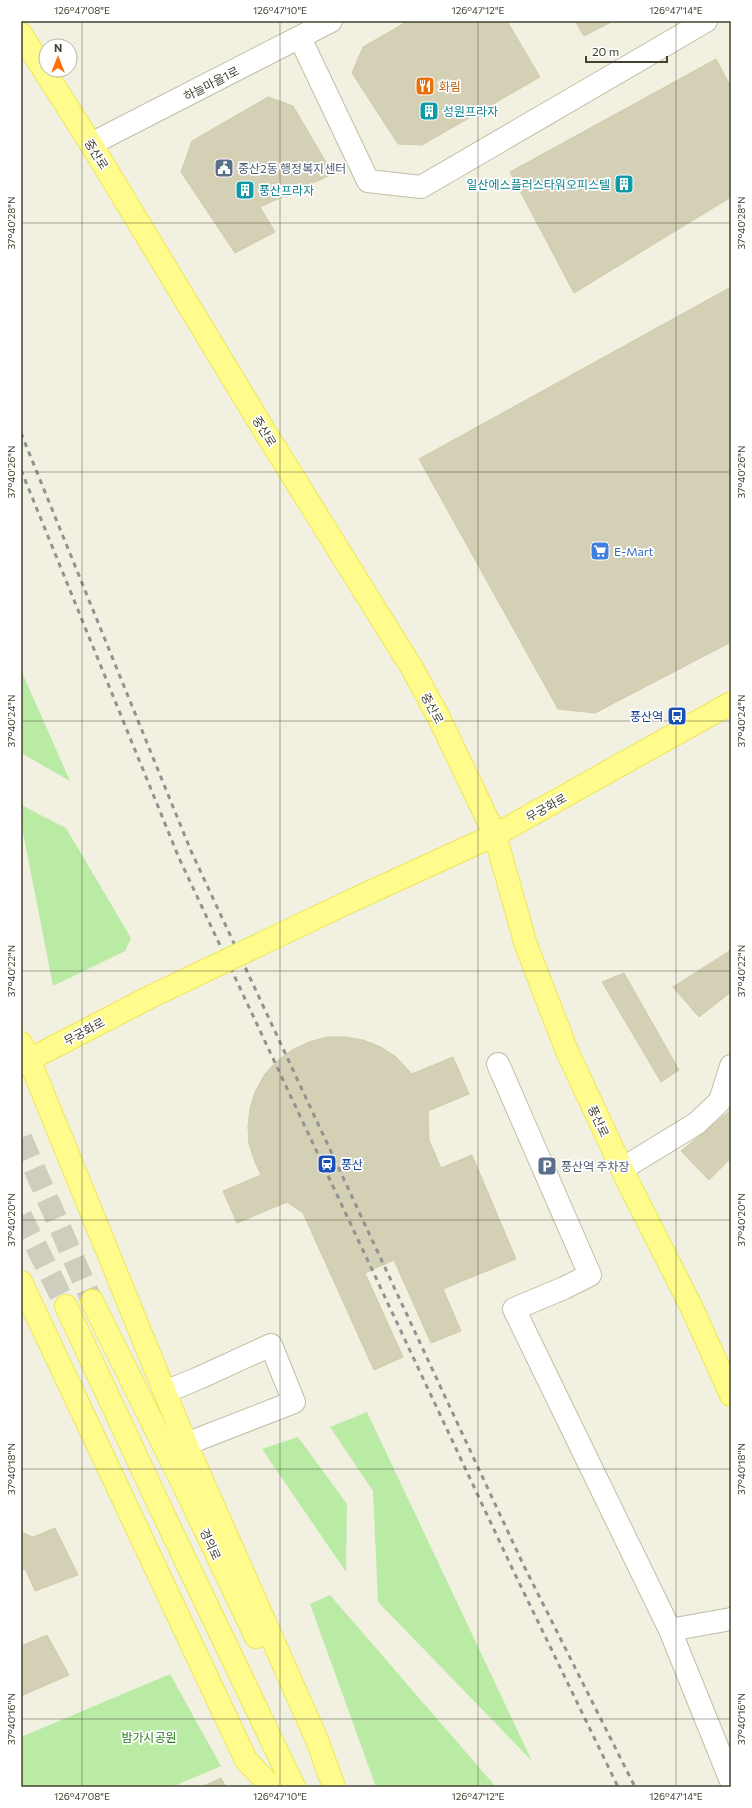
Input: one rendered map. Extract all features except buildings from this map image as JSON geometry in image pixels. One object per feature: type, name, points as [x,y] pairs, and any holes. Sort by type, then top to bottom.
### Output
[{"type":"main road","name":"중산로","points":[[21,34],[91,144],[264,430],[412,668],[440,720],[495,835]]},
{"type":"main road","name":"무궁화로","points":[[24,1056],[355,899],[495,835],[731,703]]},
{"type":"main road","name":"풍산로","points":[[495,835],[526,944],[567,1051],[622,1169],[692,1308],[731,1396]]},
{"type":"main road","points":[[24,1056],[186,1444],[317,1740],[334,1787]]},
{"type":"main road","points":[[21,1282],[246,1760],[272,1787]]},
{"type":"main road","name":"경의로","points":[[92,1301],[189,1496],[329,1787]]},
{"type":"main road","points":[[66,1306],[159,1505],[294,1787]]},
{"type":"street","name":"하늘마을1로","points":[[91,144],[331,21]]},
{"type":"street","points":[[300,38],[368,180],[421,187],[706,21]]},
{"type":"street","points":[[498,1064],[590,1275],[564,1288],[514,1309],[670,1630],[731,1781]]},
{"type":"street","points":[[622,1169],[697,1123],[720,1101],[731,1066]]},
{"type":"street","points":[[165,1392],[271,1345],[294,1402],[218,1430],[186,1444]]},
{"type":"street","points":[[670,1630],[731,1619]]},
{"type":"green space","points":[[21,670],[70,781],[21,753]]},
{"type":"green space","points":[[21,805],[66,828],[131,938],[125,951],[53,986],[21,822]]},
{"type":"green space","points":[[367,1412],[532,1761],[378,1602],[373,1491],[330,1427]]},
{"type":"green space","points":[[298,1437],[347,1504],[346,1572],[262,1449]]},
{"type":"green space","points":[[330,1595],[496,1787],[376,1787],[310,1604]]},
{"type":"green space","name":"밤가시공원","points":[[170,1674],[221,1766],[172,1787],[21,1787],[21,1737]]},
{"type":"tunnel","points":[[21,1138],[92,1301]]},
{"type":"tunnel","points":[[21,1216],[66,1306]]},
{"type":"railway","points":[[21,433],[191,851],[523,1564],[635,1787]]},
{"type":"railway","points":[[21,470],[179,858],[512,1568],[618,1787]]},
{"type":"place","name":"화림","points":[[425,86]]},
{"type":"place","name":"성원프라자","points":[[429,111]]},
{"type":"place","name":"중산2동 행정복지센터","points":[[224,168]]},
{"type":"place","name":"일산에스플러스타워오피스텔","points":[[624,184]]},
{"type":"place","name":"풍산프라자","points":[[245,190]]},
{"type":"place","name":"E-Mart","points":[[600,551]]},
{"type":"place","name":"풍산역","points":[[677,716]]},
{"type":"place","name":"풍산","points":[[327,1164]]},
{"type":"place","name":"풍산역 주차장","points":[[547,1166]]}]
